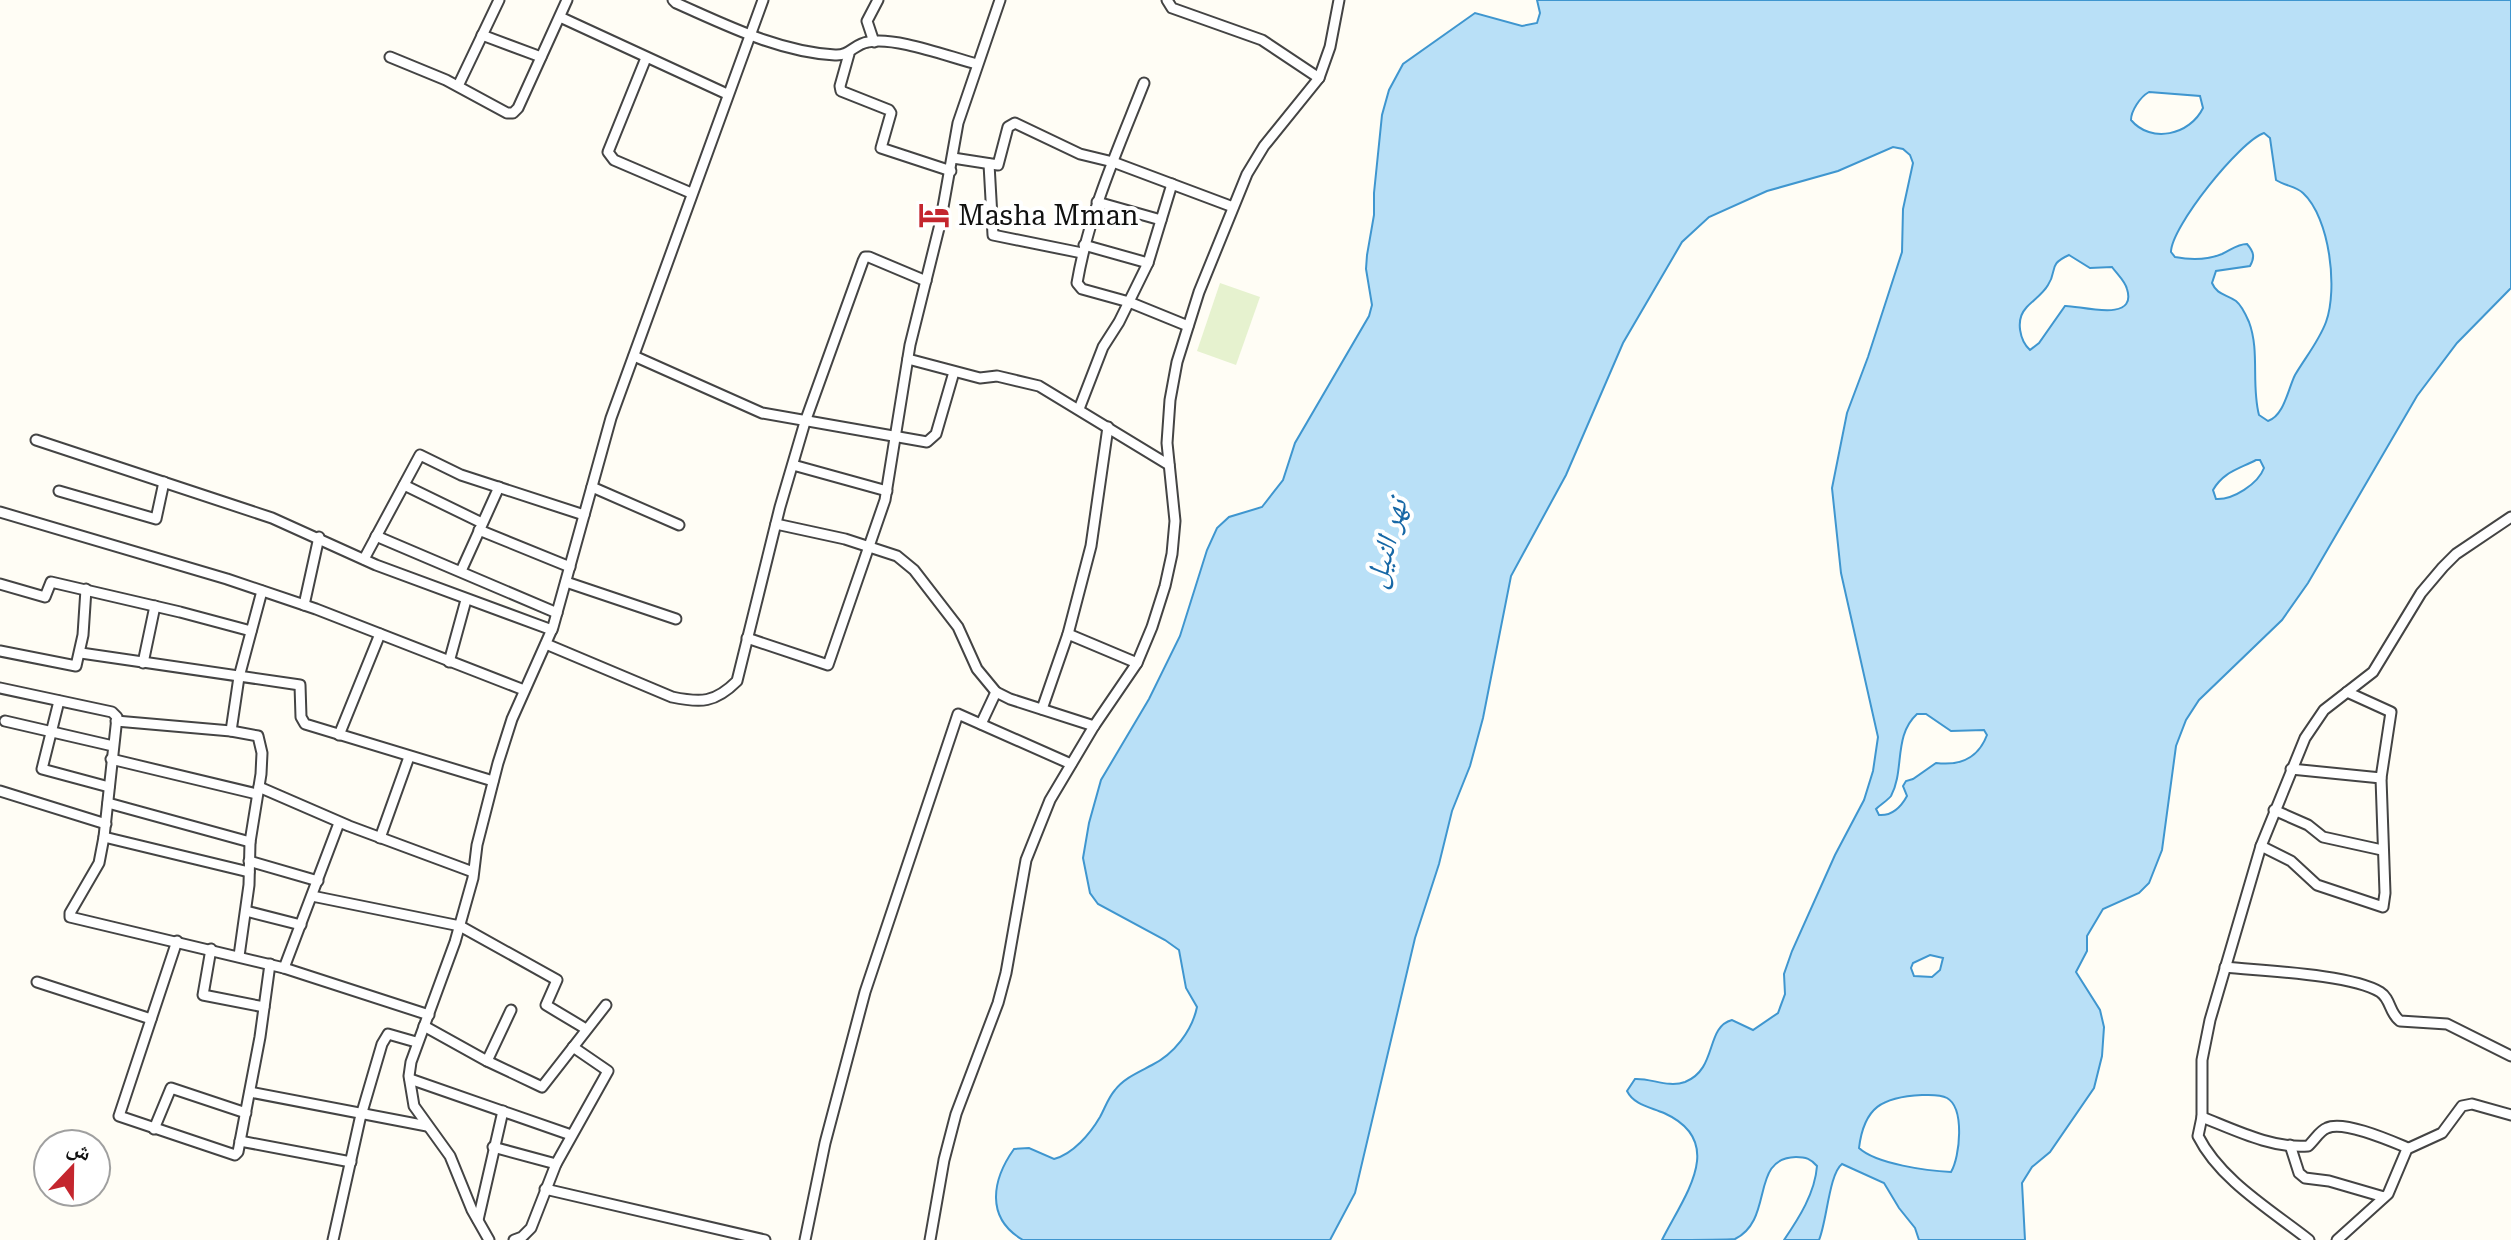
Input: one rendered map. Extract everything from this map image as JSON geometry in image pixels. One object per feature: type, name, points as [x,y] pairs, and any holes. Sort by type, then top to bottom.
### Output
[{"type":"street","points":[[458,86],[499,0]]},
{"type":"street","points":[[390,57],[458,86],[507,113],[513,113],[567,0]]},
{"type":"street","points":[[673,0],[749,34],[827,55],[849,54]]},
{"type":"street","points":[[489,1240],[450,1156],[414,1106],[410,1079],[416,1042],[429,1015],[460,926],[493,781],[524,690],[552,630],[611,418],[763,0]]},
{"type":"street","points":[[874,42],[867,21],[878,0]]},
{"type":"street","points":[[747,638],[828,665],[887,491],[908,359],[951,171],[958,123],[1000,0]]},
{"type":"street","points":[[1167,0],[1172,8],[1262,40],[1319,78]]},
{"type":"street","points":[[930,1240],[944,1160],[956,1114],[1006,973],[1026,860],[1050,800],[1094,726],[1137,663],[1152,627],[1172,554],[1174,495],[1169,465],[1170,400],[1188,326],[1247,174],[1264,146],[1319,78],[1330,47],[1339,0]]},
{"type":"street","points":[[560,17],[727,94]]},
{"type":"street","points":[[482,35],[541,57]]},
{"type":"street","points":[[951,171],[881,148],[891,113],[841,91],[840,86],[849,54],[858,46],[874,42],[919,47],[977,64]]},
{"type":"street","points":[[646,58],[608,152],[614,160],[691,193]]},
{"type":"street","points":[[1144,83],[1097,202],[1083,249],[1079,287],[1129,302],[1188,326]]},
{"type":"street","points":[[953,158],[998,165],[1008,127],[1015,123],[1080,154],[1113,162],[1233,207]]},
{"type":"street","points":[[989,164],[993,235],[1148,263]]},
{"type":"street","points":[[1079,409],[1103,347],[1148,263],[1172,184]]},
{"type":"street","points":[[1097,202],[1161,220]]},
{"type":"street","points":[[546,644],[672,697],[692,701],[711,700],[724,694],[737,681],[805,422],[865,257],[926,281]]},
{"type":"street","points":[[634,356],[762,413],[927,442],[932,439],[954,372]]},
{"type":"street","points":[[908,359],[980,378],[997,376],[1039,386],[1169,465]]},
{"type":"street","points":[[1042,709],[1068,634],[1091,546],[1108,427]]},
{"type":"street","points":[[36,440],[217,498],[319,537],[364,559],[466,600],[552,630]]},
{"type":"street","points":[[364,559],[420,455],[455,473],[584,515]]},
{"type":"street","points":[[793,465],[887,491]]},
{"type":"street","points":[[59,491],[156,519],[164,482]]},
{"type":"street","points":[[404,485],[481,527],[570,567]]},
{"type":"street","points":[[461,571],[499,487]]},
{"type":"street","points":[[592,487],[679,525]]},
{"type":"street","points":[[0,512],[304,605],[524,690]]},
{"type":"street","points":[[2309,1240],[2231,1177],[2203,1147],[2198,1136],[2202,1117],[2202,1060],[2225,967],[2274,810],[2314,722],[2324,710],[2373,672],[2421,593],[2443,567],[2456,554],[2511,517]]},
{"type":"street","points":[[776,524],[869,546],[897,556],[914,570],[958,627],[977,669],[996,692],[1094,726]]},
{"type":"street","points":[[376,536],[557,613]]},
{"type":"street","points":[[304,605],[319,537]]},
{"type":"street","points":[[0,584],[45,597],[51,582],[251,631]]},
{"type":"street","points":[[566,582],[676,619]]},
{"type":"street","points":[[0,651],[74,667],[78,665],[86,589]]},
{"type":"street","points":[[231,731],[239,677],[262,591]]},
{"type":"street","points":[[449,662],[466,600]]},
{"type":"street","points":[[143,663],[155,606]]},
{"type":"street","points":[[339,735],[380,634]]},
{"type":"street","points":[[1068,634],[1137,663]]},
{"type":"street","points":[[81,653],[300,685],[303,722],[493,781]]},
{"type":"street","points":[[0,688],[116,715],[106,824],[99,863],[70,917],[270,964],[429,1015]]},
{"type":"street","points":[[981,724],[996,692]]},
{"type":"street","points":[[2261,846],[2291,861],[2317,885],[2381,908],[2385,904],[2381,778],[2391,712],[2347,692]]},
{"type":"street","points":[[59,701],[42,769],[109,787]]},
{"type":"street","points":[[805,1240],[825,1143],[865,992],[958,714],[1071,764]]},
{"type":"street","points":[[5,721],[113,746]]},
{"type":"street","points":[[116,721],[258,736],[262,753],[239,956]]},
{"type":"street","points":[[380,838],[409,757]]},
{"type":"street","points":[[111,759],[258,790],[473,872]]},
{"type":"street","points":[[2291,769],[2381,778]]},
{"type":"street","points":[[0,791],[106,824]]},
{"type":"street","points":[[108,803],[250,842]]},
{"type":"street","points":[[2274,810],[2308,825],[2323,837],[2382,850]]},
{"type":"street","points":[[284,968],[339,823]]},
{"type":"street","points":[[104,837],[318,881]]},
{"type":"street","points":[[312,896],[460,926],[557,980],[547,1006],[586,1029]]},
{"type":"street","points":[[246,911],[301,925]]},
{"type":"street","points":[[177,941],[118,1112],[122,1118],[235,1155],[250,1092],[270,964]]},
{"type":"street","points":[[211,949],[203,995],[264,1007]]},
{"type":"street","points":[[2225,967],[2317,975],[2371,988],[2386,997],[2391,1012],[2400,1021],[2447,1024],[2511,1056]]},
{"type":"street","points":[[37,982],[151,1019]]},
{"type":"street","points":[[424,1026],[542,1087],[606,1005]]},
{"type":"street","points":[[487,1061],[511,1010]]},
{"type":"street","points":[[333,1240],[362,1113],[386,1035],[416,1042]]},
{"type":"street","points":[[514,1240],[531,1228],[556,1164],[608,1071],[573,1047]]},
{"type":"street","points":[[410,1079],[571,1135]]},
{"type":"street","points":[[154,1129],[171,1088],[246,1113]]},
{"type":"street","points":[[250,1092],[427,1126]]},
{"type":"street","points":[[2337,1240],[2391,1190],[2408,1148],[2442,1133],[2466,1104],[2511,1115]]},
{"type":"street","points":[[478,1220],[503,1111]]},
{"type":"street","points":[[2202,1117],[2272,1143],[2308,1146],[2323,1129],[2332,1125],[2357,1130],[2408,1148]]},
{"type":"street","points":[[240,1141],[351,1162]]},
{"type":"street","points":[[2290,1145],[2299,1173],[2305,1178],[2329,1181],[2384,1197]]},
{"type":"street","points":[[493,1147],[556,1164]]},
{"type":"street","points":[[545,1189],[765,1240]]},
{"type":"green space","points":[[1220,283],[1260,297],[1236,365],[1197,351]]},
{"type":"water","name":"نهر النيل","points":[[1537,0],[2511,0],[2511,288],[2457,343],[2417,396],[2308,583],[2282,620],[2199,700],[2186,720],[2176,746],[2162,850],[2149,883],[2139,893],[2103,909],[2087,936],[2087,951],[2076,972],[2100,1010],[2104,1027],[2102,1056],[2094,1088],[2050,1152],[2032,1167],[2022,1183],[2025,1240],[1919,1240],[1915,1228],[1884,1183],[1842,1164],[1834,1177],[1819,1240],[1784,1240],[1805,1205],[1816,1176],[1815,1164],[1803,1157],[1796,1157],[1782,1160],[1772,1167],[1755,1218],[1747,1230],[1735,1239],[1662,1240],[1695,1171],[1697,1154],[1694,1139],[1683,1125],[1664,1113],[1638,1103],[1627,1091],[1635,1079],[1672,1084],[1685,1082],[1702,1068],[1724,1024],[1732,1020],[1753,1030],[1778,1013],[1785,994],[1784,974],[1792,951],[1835,855],[1864,800],[1873,771],[1878,737],[1841,573],[1832,488],[1847,413],[1902,252],[1903,209],[1913,163],[1903,149],[1893,147],[1838,171],[1767,191],[1709,217],[1682,242],[1623,343],[1566,475],[1511,576],[1483,718],[1415,938],[1355,1193],[1330,1240],[1023,1240],[1002,1221],[996,1198],[1001,1173],[1014,1149],[1029,1148],[1054,1159],[1074,1148],[1091,1130],[1119,1086],[1168,1055],[1195,1016],[1197,1007],[1186,988],[1179,950],[1098,904],[1090,893],[1083,858],[1089,823],[1101,780],[1149,699],[1180,636],[1217,528],[1229,517],[1262,507],[1283,480],[1295,443],[1369,316],[1372,305],[1367,255],[1374,215],[1382,115],[1389,90],[1403,64],[1475,13],[1522,26],[1537,23],[1540,13]],"holes":[[[2149,92],[2200,96],[2203,108],[2189,125],[2159,134],[2149,132],[2131,120],[2139,101]],[[2264,133],[2270,138],[2276,180],[2300,191],[2312,204],[2320,219],[2329,254],[2331,291],[2326,322],[2295,375],[2282,408],[2268,421],[2259,415],[2254,345],[2249,322],[2238,303],[2219,292],[2212,283],[2216,271],[2250,266],[2253,257],[2251,250],[2243,244],[2222,254],[2199,259],[2175,257],[2171,252],[2174,240],[2194,205],[2239,151]],[[2069,255],[2090,268],[2112,267],[2126,286],[2128,300],[2116,309],[2065,306],[2039,343],[2030,350],[2021,336],[2021,318],[2026,308],[2046,288],[2058,262]],[[2256,460],[2260,460],[2264,468],[2244,490],[2216,499],[2213,490],[2227,475]],[[1917,714],[1926,714],[1951,731],[1984,730],[1987,735],[1979,750],[1967,759],[1936,763],[1906,781],[1903,786],[1907,796],[1902,804],[1892,812],[1879,815],[1876,809],[1891,796],[1895,786],[1905,732]],[[1930,955],[1943,958],[1940,970],[1932,977],[1914,976],[1913,963]],[[1935,1095],[1953,1103],[1959,1133],[1957,1156],[1951,1172],[1890,1162],[1859,1148],[1865,1123],[1871,1114],[1877,1107],[1896,1098]]]},
{"type":"place","name":"Masha Mman","points":[[934,215]]}]
